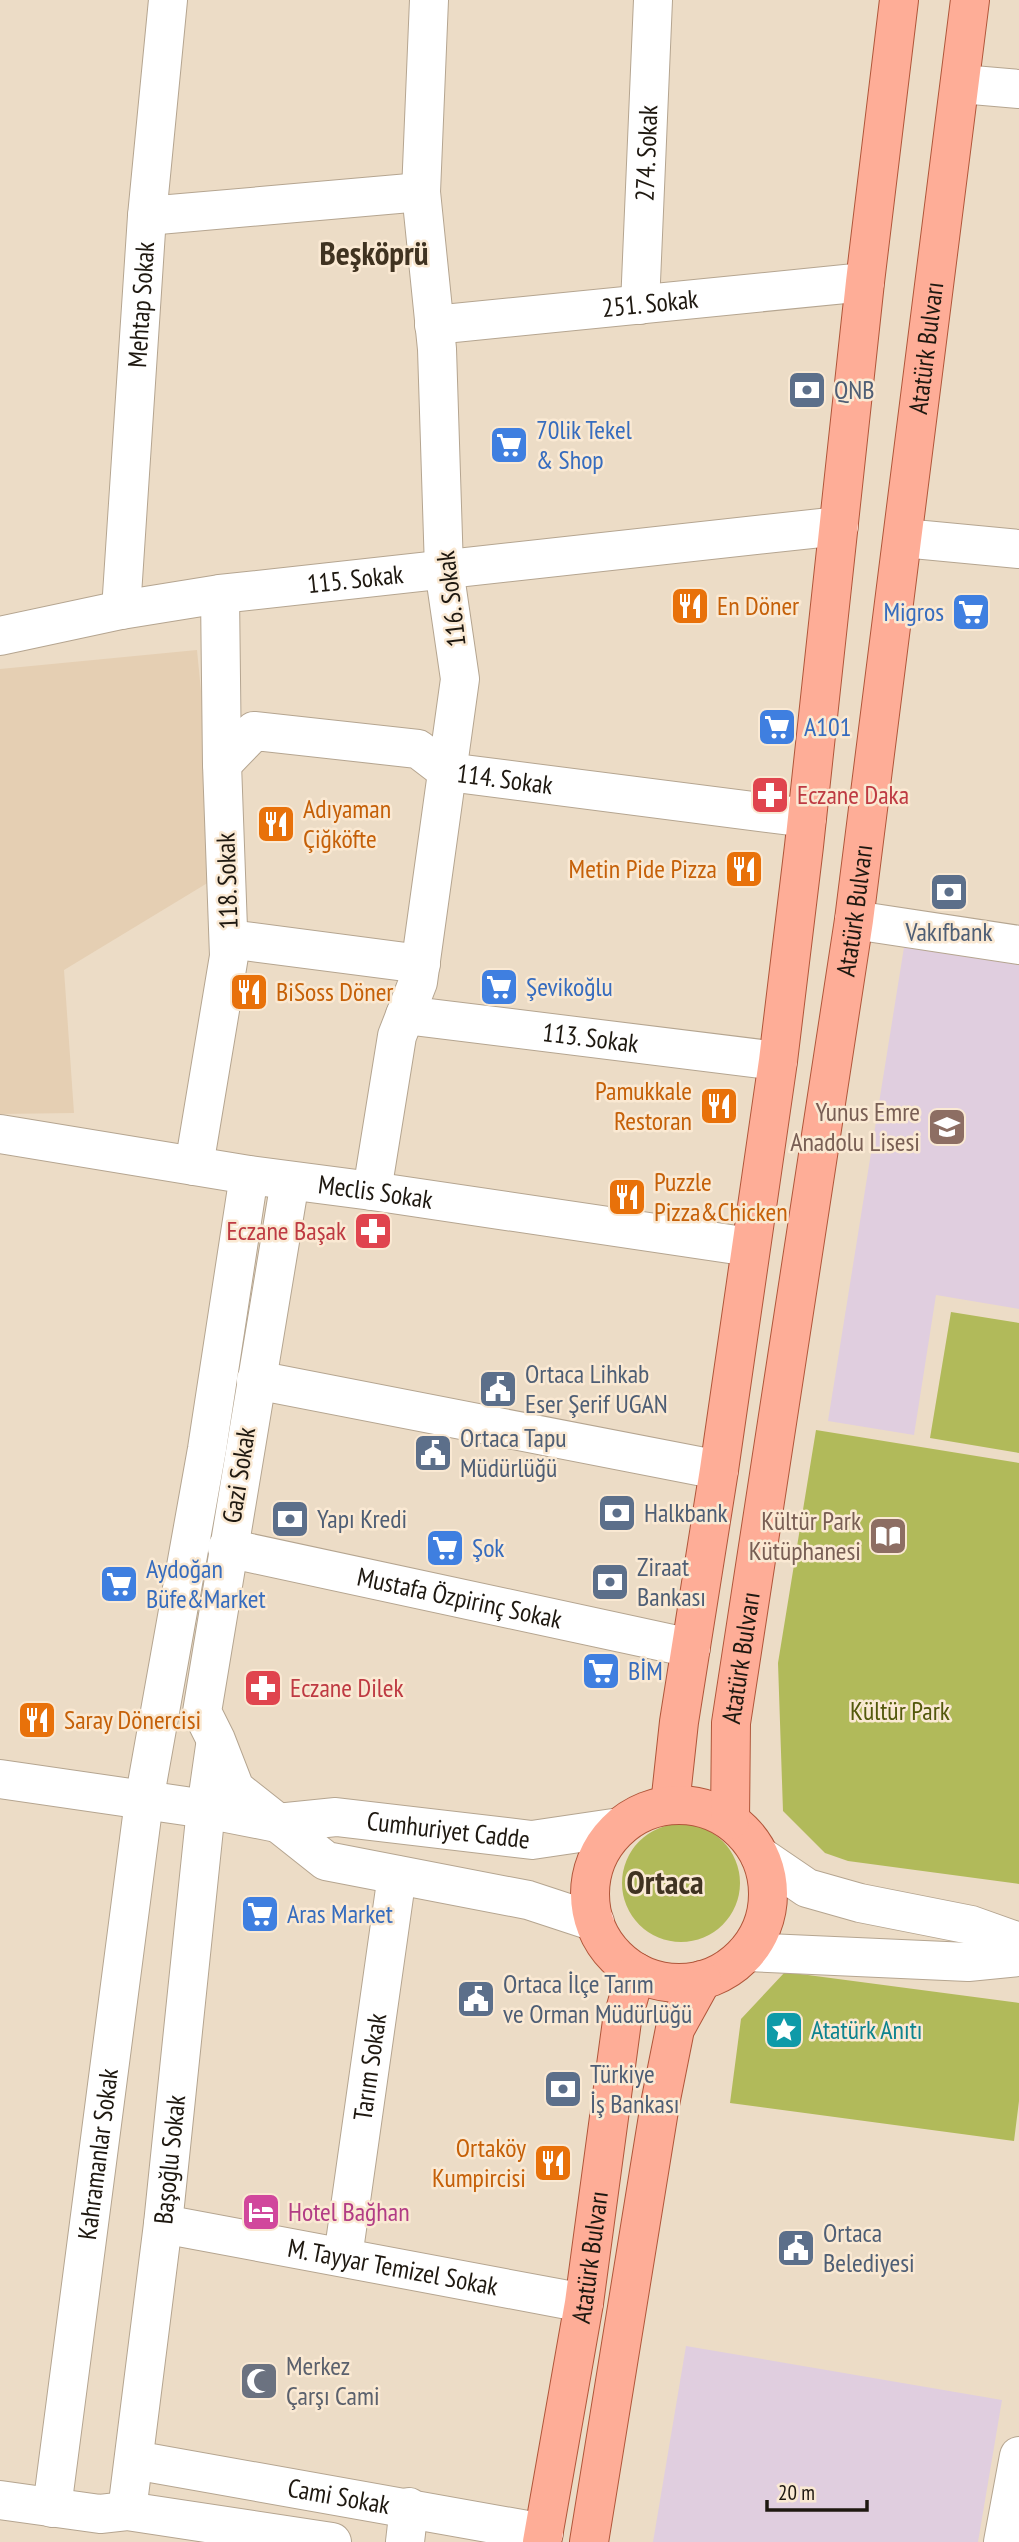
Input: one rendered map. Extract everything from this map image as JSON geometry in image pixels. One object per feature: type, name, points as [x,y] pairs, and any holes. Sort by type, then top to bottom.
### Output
[{"type":"main road","name":"Atatürk Bulvarı","points":[[670,1805],[679,1722],[719,1470],[778,1061],[899,0]]},
{"type":"main road","name":"Atatürk Bulvarı","points":[[730,1820],[731,1723],[854,920],[970,0]]},
{"type":"main road","points":[[670,1805],[691,1805],[711,1810],[730,1820],[747,1836],[760,1856],[767,1881],[767,1906],[760,1930],[747,1952],[734,1964],[702,1980],[680,1983],[657,1980],[636,1972],[618,1958],[605,1942],[595,1922],[591,1900],[592,1878],[598,1857],[607,1841],[635,1816],[670,1805]]},
{"type":"main road","name":"Atatürk Bulvarı","points":[[543,2537],[584,2303],[622,2021],[636,1972]]},
{"type":"main road","name":"Atatürk Bulvarı","points":[[589,2542],[660,2104],[675,2029],[702,1980]]},
{"type":"street","name":"Mehtap Sokak","points":[[121,610],[146,216],[169,0]]},
{"type":"street","name":"116. Sokak","points":[[372,1191],[397,1037],[418,982],[460,679],[444,569],[437,349],[421,192],[429,0]]},
{"type":"street","name":"274. Sokak","points":[[640,305],[653,0]]},
{"type":"street","points":[[961,84],[1019,89]]},
{"type":"street","points":[[146,216],[421,192]]},
{"type":"street","name":"251. Sokak","points":[[434,325],[865,282]]},
{"type":"street","name":"115. Sokak","points":[[0,636],[121,610],[220,594],[839,526]]},
{"type":"street","points":[[903,538],[1019,549]]},
{"type":"street","name":"118. Sokak","points":[[194,1166],[229,956],[222,764],[220,594]]},
{"type":"street","name":"114. Sokak","points":[[222,764],[254,731],[418,749],[448,772],[807,818]]},
{"type":"street","points":[[854,920],[1019,945]]},
{"type":"street","points":[[229,939],[421,964]]},
{"type":"street","name":"113. Sokak","points":[[405,1016],[778,1061]]},
{"type":"street","name":"Meclis Sokak","points":[[0,1134],[249,1175],[750,1247]]},
{"type":"street","name":"Gazi Sokak","points":[[144,1801],[206,1449],[249,1175]]},
{"type":"street","name":"Gazi Sokak","points":[[277,1823],[234,1789],[216,1740],[202,1712],[289,1181]]},
{"type":"street","points":[[256,1380],[719,1470]]},
{"type":"street","name":"Mustafa Özpirinç Sokak","points":[[227,1548],[691,1648]]},
{"type":"street","points":[[206,1809],[216,1740]]},
{"type":"street","name":"Cumhuriyet Cadde","points":[[0,1779],[206,1809],[277,1823],[336,1817],[532,1840],[620,1827]]},
{"type":"street","name":"Kahramanlar Sokak","points":[[52,2508],[144,1801]]},
{"type":"street","name":"Başoğlu Sokak","points":[[127,2511],[163,2224],[206,1809]]},
{"type":"street","name":"Cumhuriyet Cadde","points":[[277,1823],[326,1861],[528,1900],[595,1922]]},
{"type":"street","points":[[760,1856],[807,1888],[860,1903],[971,1925],[1019,1942]]},
{"type":"street","name":"Tarım Sokak","points":[[343,2257],[397,1875]]},
{"type":"street","points":[[747,1952],[968,1962],[1019,1956]]},
{"type":"street","name":"M. Tayyar Temizel Sokak","points":[[163,2224],[584,2303]]},
{"type":"street","points":[[1003,2542],[1019,2456]]},
{"type":"street","name":"Cami Sokak","points":[[134,2460],[407,2525],[543,2537]]},
{"type":"street","name":"Cami Sokak","points":[[0,2500],[100,2514],[127,2511],[332,2542]]},
{"type":"shaded area","points":[[197,650],[219,876],[64,970],[74,1113],[0,1114],[0,669]]},
{"type":"shaded area","name":"Yunus Emre Anadolu Lisesi","points":[[905,941],[1019,959],[1019,1309],[936,1295],[914,1435],[828,1421]]},
{"type":"shaded area","points":[[686,2346],[1002,2400],[978,2542],[653,2542]]},
{"type":"green space","points":[[951,1312],[1019,1323],[1019,1453],[930,1438]]},
{"type":"green space","name":"Kültür Park","points":[[816,1430],[1019,1463],[1019,1884],[848,1861],[825,1853],[783,1811],[778,1663]]},
{"type":"green space","points":[[681,1824],[692,1825],[714,1834],[730,1850],[739,1872],[739,1894],[730,1916],[714,1932],[692,1941],[681,1942],[670,1941],[648,1932],[632,1916],[623,1894],[622,1883],[623,1872],[632,1850],[648,1834],[670,1825]]},
{"type":"green space","points":[[785,1972],[1019,2003],[1019,2101],[1014,2141],[730,2103],[741,2019]]},
{"type":"place","name":"QNB","points":[[807,390]]},
{"type":"place","name":"70lik Tekel & Shop","points":[[509,445]]},
{"type":"place","name":"En Döner","points":[[690,606]]},
{"type":"place","name":"Migros","points":[[971,612]]},
{"type":"place","name":"A101","points":[[777,727]]},
{"type":"place","name":"Eczane Daka","points":[[770,795]]},
{"type":"place","name":"Adıyaman Çiğköfte","points":[[276,824]]},
{"type":"place","name":"Metin Pide Pizza","points":[[744,869]]},
{"type":"place","name":"Vakıfbank","points":[[949,892]]},
{"type":"place","name":"Şevikoğlu","points":[[499,987]]},
{"type":"place","name":"BiSoss Döner","points":[[249,992]]},
{"type":"place","name":"Pamukkale Restoran","points":[[719,1106]]},
{"type":"place","name":"Yunus Emre Anadolu Lisesi","points":[[947,1127]]},
{"type":"place","name":"Puzzle Pizza&Chicken","points":[[627,1197]]},
{"type":"place","name":"Eczane Başak","points":[[373,1231]]},
{"type":"place","name":"Ortaca Lihkab Eser Şerif UGAN","points":[[498,1389]]},
{"type":"place","name":"Ortaca Tapu Müdürlüğü","points":[[433,1453]]},
{"type":"place","name":"Halkbank","points":[[617,1513]]},
{"type":"place","name":"Yapı Kredi","points":[[290,1519]]},
{"type":"place","name":"Kültür Park Kütüphanesi","points":[[888,1536]]},
{"type":"place","name":"Şok","points":[[445,1548]]},
{"type":"place","name":"Ziraat Bankası","points":[[610,1582]]},
{"type":"place","name":"Aydoğan Büfe&Market","points":[[119,1584]]},
{"type":"place","name":"BİM","points":[[601,1671]]},
{"type":"place","name":"Eczane Dilek","points":[[263,1688]]},
{"type":"place","name":"Saray Dönercisi","points":[[37,1720]]},
{"type":"place","name":"Aras Market","points":[[260,1914]]},
{"type":"place","name":"Ortaca İlçe Tarım ve Orman Müdürlüğü","points":[[476,1999]]},
{"type":"place","name":"Atatürk Anıtı","points":[[784,2030]]},
{"type":"place","name":"Türkiye İş Bankası","points":[[563,2089]]},
{"type":"place","name":"Ortaköy Kumpircisi","points":[[553,2163]]},
{"type":"place","name":"Hotel Bağhan","points":[[261,2212]]},
{"type":"place","name":"Ortaca Belediyesi","points":[[796,2248]]},
{"type":"place","name":"Merkez Çarşı Cami","points":[[259,2381]]},
{"type":"district","name":"Beşköprü","points":[[374,253]]},
{"type":"district","name":"Ortaca","points":[[665,1882]]}]
